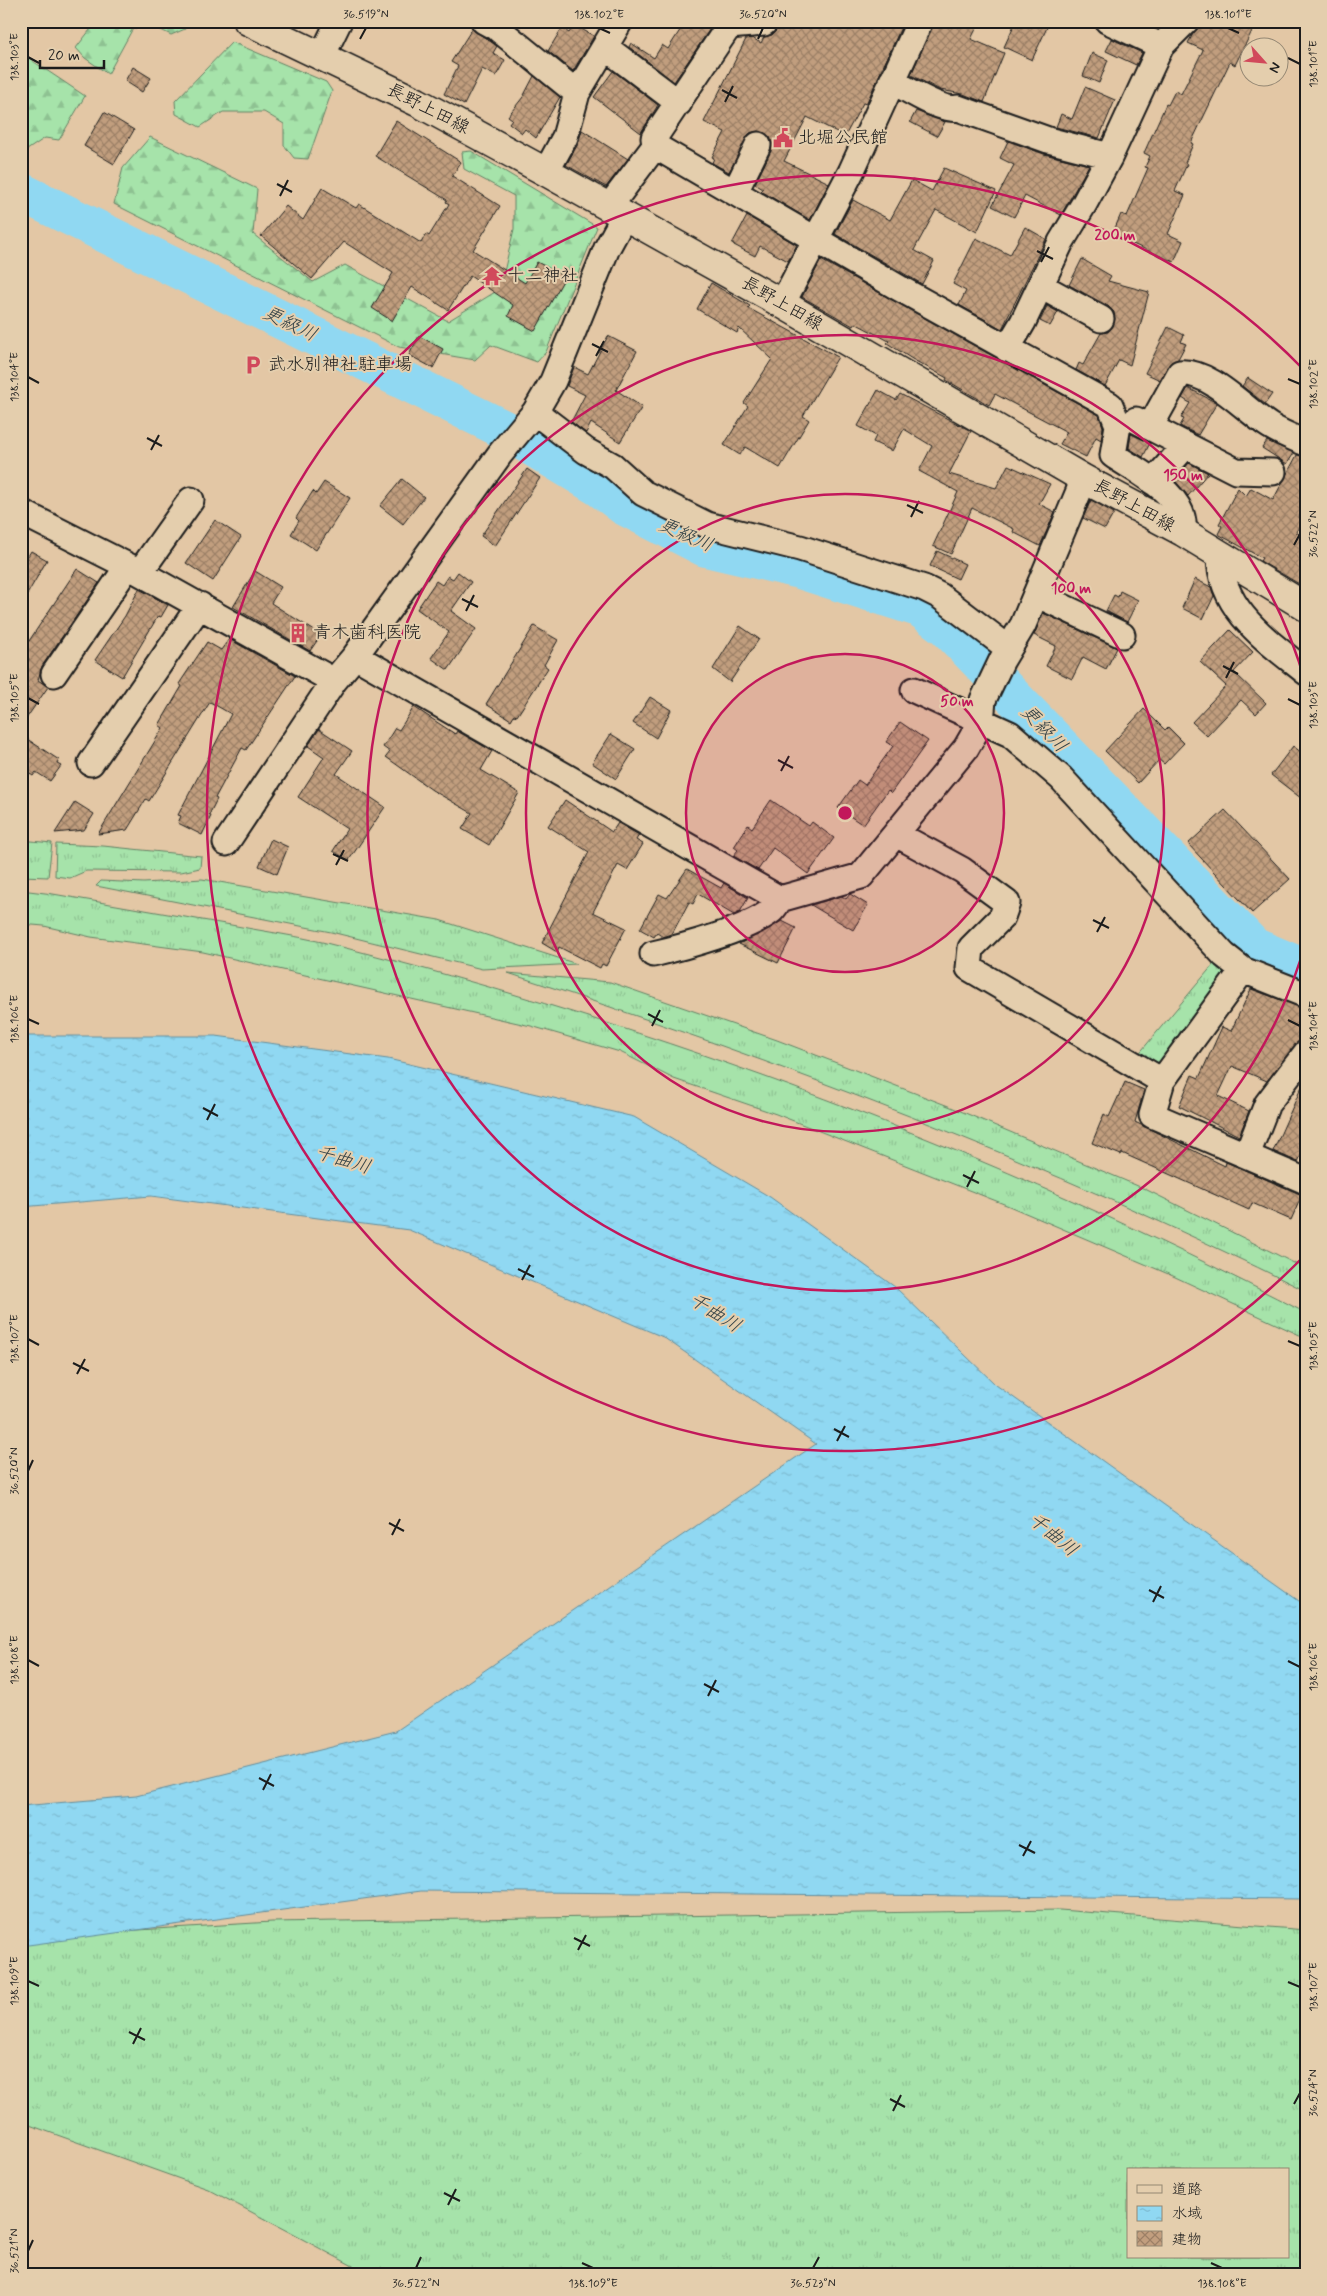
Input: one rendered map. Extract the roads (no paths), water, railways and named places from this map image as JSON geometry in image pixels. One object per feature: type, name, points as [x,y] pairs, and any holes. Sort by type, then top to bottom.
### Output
[{"type":"main road","name":"長野上田線","points":[[248,21],[416,102],[617,211],[1084,479],[1183,532],[1306,607]]},
{"type":"street","points":[[322,56],[339,21]]},
{"type":"street","points":[[484,21],[498,28],[577,93]]},
{"type":"street","points":[[546,172],[566,137],[577,93],[620,21]]},
{"type":"street","points":[[782,304],[851,172],[920,21]]},
{"type":"street","points":[[1108,21],[1161,46]]},
{"type":"street","points":[[1007,349],[1041,286],[1061,242],[1110,156],[1161,46],[1186,21]]},
{"type":"street","points":[[226,843],[334,681],[356,656],[504,450],[533,415],[553,381],[607,248],[617,211],[655,146],[654,138],[729,26],[764,23]]},
{"type":"street","points":[[605,48],[678,103]]},
{"type":"street","points":[[892,81],[936,104],[952,109],[958,108],[1048,140],[1110,156]]},
{"type":"street","points":[[735,192],[758,145]]},
{"type":"street","points":[[655,146],[1007,349],[1110,405],[1118,425],[1113,455],[1153,482],[1179,507],[1184,521],[1183,532]]},
{"type":"street","points":[[1041,286],[1101,319]]},
{"type":"street","points":[[1150,427],[1180,373],[1189,372],[1222,390],[1270,426],[1306,443]]},
{"type":"street","points":[[1114,414],[1127,415],[1236,471],[1273,472]]},
{"type":"street","points":[[533,415],[586,451],[613,466],[643,493],[707,525],[800,548],[924,588],[940,596],[1005,654]]},
{"type":"street","points":[[1153,482],[1186,445]]},
{"type":"street","points":[[653,954],[690,946],[753,921],[772,911],[780,898],[861,876],[966,748],[1005,654],[1023,625],[1084,479]]},
{"type":"street","points":[[54,674],[134,569],[191,500]]},
{"type":"street","points":[[21,512],[134,569],[334,681]]},
{"type":"street","points":[[1220,556],[1220,574],[1226,593],[1254,630],[1306,672]]},
{"type":"street","points":[[1036,594],[1122,635]]},
{"type":"street","points":[[91,763],[200,605]]},
{"type":"street","points":[[356,656],[780,898]]},
{"type":"street","points":[[914,690],[983,710],[1061,778],[1224,955],[1243,970],[1306,995]]},
{"type":"street","points":[[896,834],[962,870],[1007,903],[1002,917],[971,948],[970,968],[1162,1081]]},
{"type":"street","points":[[1243,970],[1162,1081],[1152,1115],[1306,1181]]},
{"type":"street","points":[[1247,1155],[1267,1104],[1306,1052]]},
{"type":"water","name":"千曲川","points":[[21,1036],[216,1036],[388,1059],[634,1117],[770,1197],[895,1287],[996,1385],[1306,1606],[1306,1899],[421,1891],[21,1946],[21,1806],[136,1796],[396,1731],[816,1444],[663,1337],[409,1230],[151,1196],[21,1207]]},
{"type":"waterway","name":"更級川","points":[[21,192],[503,429],[599,487],[624,506],[704,547],[798,569],[920,608],[946,627],[1254,947],[1306,969]]},
{"type":"place","name":"北堀公民館","points":[[783,138]]},
{"type":"place","name":"十二神社","points":[[492,276]]},
{"type":"place","name":"武水別神社駐車場","points":[[253,365]]},
{"type":"place","name":"青木歯科医院","points":[[298,633]]}]
